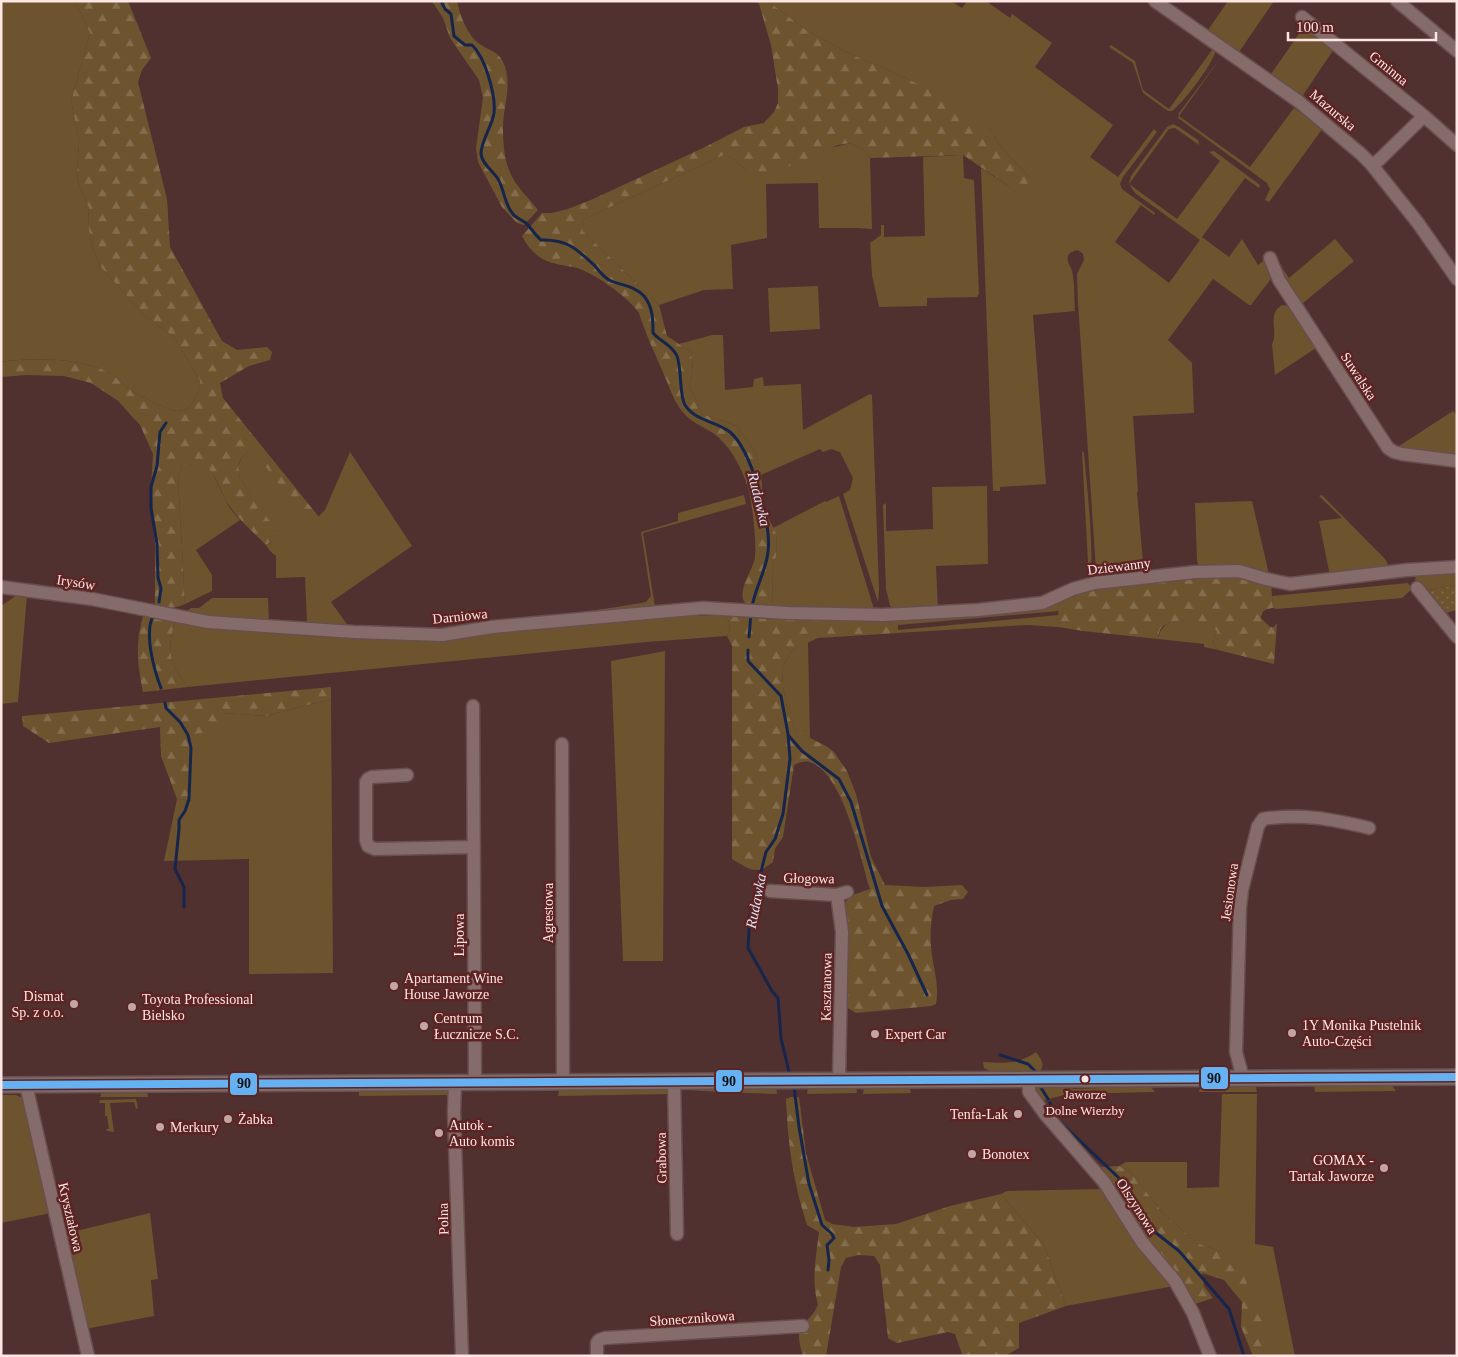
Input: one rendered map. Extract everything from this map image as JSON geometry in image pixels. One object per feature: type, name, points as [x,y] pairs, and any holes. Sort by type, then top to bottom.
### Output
[{"type":"main road","points":[[1,1085],[1457,1077]]},
{"type":"street","name":"Mazurska","points":[[1155,1],[1298,101],[1371,164],[1418,223],[1457,279]]},
{"type":"street","points":[[1397,1],[1457,51]]},
{"type":"street","name":"Gminna","points":[[1302,17],[1457,145]]},
{"type":"street","points":[[1371,164],[1378,160],[1424,116]]},
{"type":"street","name":"Suwalska","points":[[1270,258],[1279,280],[1388,448],[1402,454],[1457,461]]},
{"type":"street","name":"Dziewanny","points":[[747,610],[883,615],[930,614],[1042,603],[1087,584],[1195,572],[1239,571],[1290,584],[1407,570],[1457,567]]},
{"type":"street","name":"Irysów","points":[[1,587],[34,590],[176,615]]},
{"type":"street","points":[[1417,588],[1457,637]]},
{"type":"street","name":"Darniowa","points":[[176,615],[187,619],[208,622],[354,632],[442,635],[492,627],[658,611],[716,608],[747,610]]},
{"type":"street","name":"Lipowa","points":[[472,706],[475,1082]]},
{"type":"street","name":"Agrestowa","points":[[562,744],[563,1082]]},
{"type":"street","points":[[407,775],[372,777],[366,782],[366,840],[368,846],[375,849],[474,847]]},
{"type":"street","name":"Jesionowa","points":[[1244,1078],[1236,1052],[1239,912],[1242,890],[1258,826],[1263,819],[1281,816],[1322,817],[1369,828]]},
{"type":"street","name":"Głogowa","points":[[770,892],[842,893]]},
{"type":"street","name":"Kasztanowa","points":[[839,1080],[842,893]]},
{"type":"street","name":"Olszynowa","points":[[1029,1079],[1029,1092],[1045,1114],[1104,1182],[1142,1242],[1175,1281],[1193,1312],[1210,1356]]},
{"type":"street","name":"Grabowa","points":[[674,1081],[677,1234]]},
{"type":"street","name":"Polna","points":[[455,1082],[454,1112],[462,1356]]},
{"type":"street","name":"Kryształowa","points":[[26,1085],[88,1356]]},
{"type":"street","name":"Słonecznikowa","points":[[597,1356],[597,1343],[605,1338],[803,1326]]},
{"type":"green space","points":[[1,1],[75,1],[90,33],[71,101],[79,140],[77,176],[89,208],[88,226],[92,246],[100,266],[144,315],[173,336],[200,380],[195,400],[184,410],[174,411],[161,406],[129,389],[108,372],[96,367],[70,361],[41,359],[1,362]]},
{"type":"green space","points":[[75,1],[128,1],[151,58],[142,70],[138,82],[167,199],[170,247],[222,341],[237,350],[267,347],[272,352],[270,360],[249,366],[220,383],[223,398],[319,517],[310,526],[254,451],[249,451],[242,457],[238,465],[240,478],[279,535],[275,540],[266,545],[243,523],[231,508],[208,468],[201,464],[193,463],[182,466],[178,478],[185,604],[174,608],[155,606],[155,544],[151,487],[153,454],[140,425],[118,401],[91,383],[64,376],[26,375],[1,377],[1,362],[27,359],[70,361],[108,372],[139,395],[174,411],[184,410],[192,404],[197,395],[200,380],[173,336],[144,315],[100,266],[92,246],[88,226],[89,208],[77,176],[79,140],[71,101],[90,33]]},
{"type":"green space","points":[[432,1],[457,1],[462,17],[473,38],[494,52],[502,60],[508,85],[503,119],[506,160],[515,181],[538,210],[524,225],[517,223],[502,207],[478,162],[476,148],[483,98],[479,80],[450,38],[443,18]]},
{"type":"green space","points":[[756,1],[768,1],[806,30],[844,51],[910,80],[950,101],[990,129],[1001,147],[1028,176],[1030,184],[1029,193],[1025,201],[1010,187],[963,155],[870,158],[863,149],[850,143],[838,145],[778,171],[762,173],[746,170],[731,157],[724,155],[584,219],[583,231],[659,305],[667,336],[691,352],[693,370],[689,385],[702,414],[737,426],[756,453],[761,475],[764,510],[777,535],[776,557],[772,566],[773,608],[746,604],[743,600],[743,590],[754,562],[755,546],[751,503],[748,487],[742,472],[725,444],[713,433],[696,424],[679,407],[672,395],[639,313],[620,294],[595,277],[580,269],[551,263],[540,258],[528,246],[522,236],[542,213],[552,213],[568,209],[593,199],[744,127],[764,123],[774,112],[778,103],[778,89],[771,45],[759,4]]},
{"type":"green space","points":[[768,1],[951,1],[962,8],[967,1],[986,1],[1010,18],[1012,14],[1052,43],[1035,67],[1113,125],[1090,157],[1118,177],[1154,129],[1157,132],[1123,177],[1120,184],[1122,189],[1155,213],[1154,215],[1141,205],[1115,242],[1169,283],[1200,240],[1135,193],[1129,184],[1177,219],[1220,161],[1209,152],[1214,151],[1260,185],[1259,188],[1245,178],[1202,237],[1229,257],[1242,239],[1258,265],[1267,258],[1272,276],[1270,280],[1251,305],[1249,305],[1213,279],[1168,340],[1192,363],[1194,413],[1133,416],[1144,574],[1100,579],[1096,570],[1078,303],[1077,274],[1084,260],[1083,254],[1077,250],[1068,256],[1073,276],[1075,311],[1033,315],[1046,484],[1000,487],[1000,491],[993,491],[981,168],[1010,187],[1025,200],[1028,176],[1001,147],[990,129],[910,80],[844,51],[806,30]]},
{"type":"green space","points":[[1228,1],[1274,1],[1239,52],[1234,49],[1232,50],[1194,21],[1208,30]]},
{"type":"green space","points":[[1305,25],[1334,49],[1303,95],[1306,98],[1303,99],[1246,60],[1246,57],[1271,74]]},
{"type":"green space","points":[[1197,34],[1216,49],[1198,82],[1172,111],[1168,111],[1143,93],[1133,63],[1109,47],[1111,45],[1135,61],[1143,90],[1169,109],[1212,50],[1195,38]]},
{"type":"green space","points":[[1222,56],[1179,116],[1250,167],[1294,108],[1302,114],[1304,113],[1323,128],[1269,202],[1265,200],[1270,189],[1267,183],[1178,118],[1179,113]]},
{"type":"green space","points":[[1173,124],[1198,140],[1199,145],[1175,128],[1169,129],[1129,184],[1131,176],[1167,127]]},
{"type":"green space","points":[[850,143],[863,149],[870,158],[872,229],[819,228],[818,183],[766,184],[767,238],[731,245],[733,289],[704,290],[659,305],[583,231],[584,219],[724,155],[731,157],[746,170]]},
{"type":"green space","points":[[963,155],[964,178],[974,180],[979,294],[977,297],[927,298],[927,306],[879,307],[872,275],[870,243],[881,235],[881,225],[884,225],[884,237],[925,236],[923,157]]},
{"type":"green space","points":[[1335,239],[1354,261],[1303,303],[1328,344],[1311,324],[1277,265],[1277,260],[1289,278]]},
{"type":"green space","points":[[818,286],[820,329],[770,332],[768,288]]},
{"type":"green space","points":[[1282,305],[1294,307],[1316,348],[1275,375],[1272,344],[1274,339],[1274,318],[1277,309]]},
{"type":"green space","points":[[712,335],[723,335],[725,390],[753,387],[754,379],[763,377],[764,386],[801,384],[803,430],[870,394],[872,395],[878,602],[843,494],[850,490],[853,478],[840,452],[831,449],[823,452],[820,449],[761,475],[756,453],[737,426],[702,414],[689,385],[693,370],[691,352],[679,344]]},
{"type":"green space","points":[[1453,411],[1457,416],[1457,454],[1403,449],[1399,446]]},
{"type":"green space","points":[[254,450],[310,525],[325,510],[350,452],[412,546],[331,602],[349,627],[309,625],[307,622],[305,577],[276,578],[276,556],[266,545],[271,543],[278,535],[240,478],[238,466],[242,457],[249,451]]},
{"type":"green space","points":[[1082,451],[1084,453],[1091,540],[1091,572],[1089,581]]},
{"type":"green space","points":[[191,461],[204,464],[212,472],[229,507],[240,520],[196,550],[212,575],[212,591],[185,604],[178,478],[182,466]]},
{"type":"green space","points":[[987,486],[988,564],[936,566],[938,611],[894,609],[890,606],[886,589],[883,505],[886,503],[886,531],[933,529],[932,487]]},
{"type":"green space","points":[[744,495],[746,504],[643,533],[655,607],[480,624],[479,621],[563,614],[646,602],[651,596],[641,532],[678,521],[678,513]]},
{"type":"green space","points":[[1322,495],[1384,558],[1388,567],[1330,576],[1319,521],[1342,518],[1319,496]]},
{"type":"green space","points":[[839,496],[874,609],[773,608],[772,566],[776,557],[777,535],[773,528],[825,501]]},
{"type":"green space","points":[[1252,501],[1269,574],[1303,578],[1304,580],[1199,567],[1197,560],[1195,503]]},
{"type":"green space","points":[[1457,570],[1457,585],[1423,591],[1415,580],[1416,575]]},
{"type":"green space","points":[[1230,573],[1271,584],[1273,608],[1264,610],[1261,618],[1270,627],[1274,627],[1277,623],[1274,664],[1218,650],[1213,645],[1217,632],[1208,624],[1201,622],[1176,621],[1170,623],[1162,628],[1158,639],[1058,627],[1059,600],[1078,590]]},
{"type":"green space","points":[[1408,583],[1412,589],[1402,598],[1273,608],[1272,596]]},
{"type":"green space","points":[[1457,585],[1457,610],[1445,613],[1423,591]]},
{"type":"green space","points":[[17,595],[27,595],[18,702],[1,704],[1,606]]},
{"type":"green space","points":[[212,598],[268,598],[269,622],[187,616],[187,611],[191,608],[199,608]]},
{"type":"green space","points":[[1059,600],[1059,611],[898,625],[898,618]]},
{"type":"green space","points":[[144,613],[175,622],[170,649],[171,657],[177,672],[188,687],[143,692],[139,672],[138,643]]},
{"type":"green space","points":[[726,615],[730,625],[727,636],[647,642],[188,687],[177,671],[170,649],[175,622],[352,635]]},
{"type":"green space","points":[[726,615],[898,618],[898,633],[818,638],[792,650],[782,668],[783,687],[789,717],[796,731],[834,752],[847,771],[856,794],[871,857],[885,885],[925,887],[962,885],[968,892],[963,899],[951,900],[934,906],[931,941],[936,982],[936,1004],[856,1013],[846,1007],[842,908],[850,896],[870,889],[849,817],[833,783],[823,770],[808,762],[794,765],[783,837],[775,849],[773,862],[762,869],[752,870],[732,859],[732,646],[727,636],[730,625]]},
{"type":"green space","points":[[1059,615],[1058,627],[1027,625],[898,633],[898,630]]},
{"type":"green space","points":[[1192,620],[1206,623],[1215,629],[1217,632],[1213,645],[1218,650],[1204,647],[1204,644],[1158,639],[1166,625]]},
{"type":"green space","points":[[808,642],[810,739],[796,731],[789,717],[783,687],[782,668],[792,650]]},
{"type":"green space","points":[[665,651],[663,961],[623,961],[611,661]]},
{"type":"green space","points":[[331,687],[331,699],[266,716],[224,713],[221,731],[194,734],[194,801],[177,799],[161,756],[160,727],[49,743],[23,726],[22,716]]},
{"type":"green space","points":[[331,699],[333,973],[249,974],[249,859],[164,861],[177,799],[194,801],[194,734],[224,713],[266,716]]},
{"type":"green space","points":[[1036,1052],[1042,1064],[1039,1072],[992,1072],[984,1068],[983,1062],[1004,1063],[1017,1061]]},
{"type":"green space","points":[[1128,1084],[1149,1085],[1155,1092],[1069,1094],[1038,1101],[1034,1086],[1058,1085],[1074,1089],[1104,1088]]},
{"type":"green space","points":[[1254,1084],[1257,1092],[1199,1092],[1201,1085]]},
{"type":"green space","points":[[1314,1084],[1391,1084],[1396,1091],[1315,1092]]},
{"type":"green space","points":[[560,1086],[667,1086],[670,1094],[558,1096]]},
{"type":"green space","points":[[776,1086],[777,1094],[689,1090],[690,1088]]},
{"type":"green space","points":[[909,1086],[911,1093],[863,1094],[864,1087]]},
{"type":"green space","points":[[856,1087],[857,1093],[807,1094],[808,1088]]},
{"type":"green space","points":[[147,1089],[148,1097],[100,1097],[102,1092]]},
{"type":"green space","points":[[450,1089],[451,1095],[359,1096],[359,1090]]},
{"type":"green space","points":[[1222,1094],[1257,1094],[1255,1244],[1273,1247],[1295,1356],[1253,1356],[1264,1353],[1222,1252],[1197,1243],[1162,1212],[1130,1171],[1119,1166],[1126,1162],[1187,1162],[1187,1188],[1219,1187]]},
{"type":"green space","points":[[1,1095],[16,1095],[24,1099],[51,1213],[1,1223]]},
{"type":"green space","points":[[799,1097],[806,1153],[825,1220],[832,1224],[854,1227],[896,1224],[950,1206],[1001,1194],[1044,1245],[1066,1306],[1019,1323],[1019,1348],[1005,1356],[967,1356],[962,1354],[955,1334],[948,1332],[897,1343],[888,1338],[880,1265],[874,1256],[858,1255],[846,1258],[841,1267],[826,1356],[803,1356],[799,1336],[800,1331],[818,1305],[814,1278],[819,1232],[807,1225],[795,1178],[788,1132],[786,1099]]},
{"type":"green space","points":[[136,1099],[138,1108],[136,1109],[134,1102],[110,1103],[114,1132],[107,1131],[106,1129],[109,1129],[107,1116],[105,1116],[105,1103],[99,1103],[100,1100]]},
{"type":"green space","points":[[1119,1166],[1130,1171],[1162,1212],[1197,1243],[1222,1252],[1241,1268],[1265,1328],[1264,1354],[1253,1356],[1241,1327],[1242,1302],[1224,1280],[1202,1273],[1204,1286],[1213,1298],[1195,1304],[1146,1240],[1100,1167]]},
{"type":"green space","points":[[1102,1189],[1174,1286],[1066,1306],[1044,1245],[1001,1194],[1007,1191]]},
{"type":"green space","points":[[150,1213],[158,1279],[151,1280],[154,1316],[85,1329],[64,1234]]},
{"type":"waterway","name":"Rudawka","points":[[441,1],[445,9],[451,14],[454,36],[465,45],[472,45],[481,58],[489,77],[494,113],[481,149],[481,154],[498,179],[510,210],[516,217],[526,223],[541,240],[558,241],[571,246],[589,260],[607,279],[632,288],[644,296],[651,309],[653,333],[672,349],[677,356],[685,405],[700,418],[730,432],[746,455],[764,507],[768,540],[767,559],[752,607]]},
{"type":"waterway","points":[[159,602],[161,588],[158,578],[157,544],[151,508],[151,487],[157,466],[160,432],[166,423]]},
{"type":"waterway","name":"Rudawka","points":[[749,637],[751,613]]},
{"type":"waterway","points":[[153,616],[149,632],[150,642],[153,662],[161,688]]},
{"type":"waterway","name":"Rudawka","points":[[748,650],[748,661],[781,696],[788,734],[790,759],[783,814],[775,839],[766,852],[750,915],[748,948],[772,991],[778,998],[781,1038],[789,1072]]},
{"type":"waterway","points":[[165,703],[166,708],[180,722],[188,735],[191,748],[189,799],[185,811],[179,820],[175,869],[184,887],[184,907]]},
{"type":"waterway","points":[[788,735],[802,751],[839,779],[851,802],[882,906],[908,954],[927,995]]},
{"type":"waterway","points":[[1000,1055],[1028,1064],[1035,1071]]},
{"type":"waterway","points":[[1040,1086],[1048,1099]]},
{"type":"waterway","name":"Rudawka","points":[[794,1087],[809,1184],[822,1225],[834,1238],[827,1245],[828,1270]]},
{"type":"waterway","points":[[1050,1103],[1053,1110]]},
{"type":"waterway","points":[[1060,1122],[1120,1179],[1146,1225],[1179,1251],[1229,1309],[1244,1356]]},
{"type":"transit line","name":"90","points":[[1,1085],[1457,1077]]},
{"type":"place","name":"Apartament Wine House Jaworze","points":[[394,986]]},
{"type":"place","name":"Dismat Sp. z o.o.","points":[[74,1004]]},
{"type":"place","name":"Toyota Professional Bielsko","points":[[132,1007]]},
{"type":"place","name":"Centrum Łucznicze S.C.","points":[[424,1026]]},
{"type":"place","name":"1Y Monika Pustelnik Auto-Części","points":[[1292,1033]]},
{"type":"place","name":"Expert Car","points":[[875,1034]]},
{"type":"place","name":"Jaworze Dolne Wierzby","points":[[1085,1079]]},
{"type":"place","name":"Tenfa-Lak","points":[[1018,1114]]},
{"type":"place","name":"Żabka","points":[[228,1119]]},
{"type":"place","name":"Merkury","points":[[160,1127]]},
{"type":"place","name":"Autok - Auto komis","points":[[439,1133]]},
{"type":"place","name":"Bonotex","points":[[972,1154]]},
{"type":"place","name":"GOMAX - Tartak Jaworze","points":[[1384,1168]]}]
